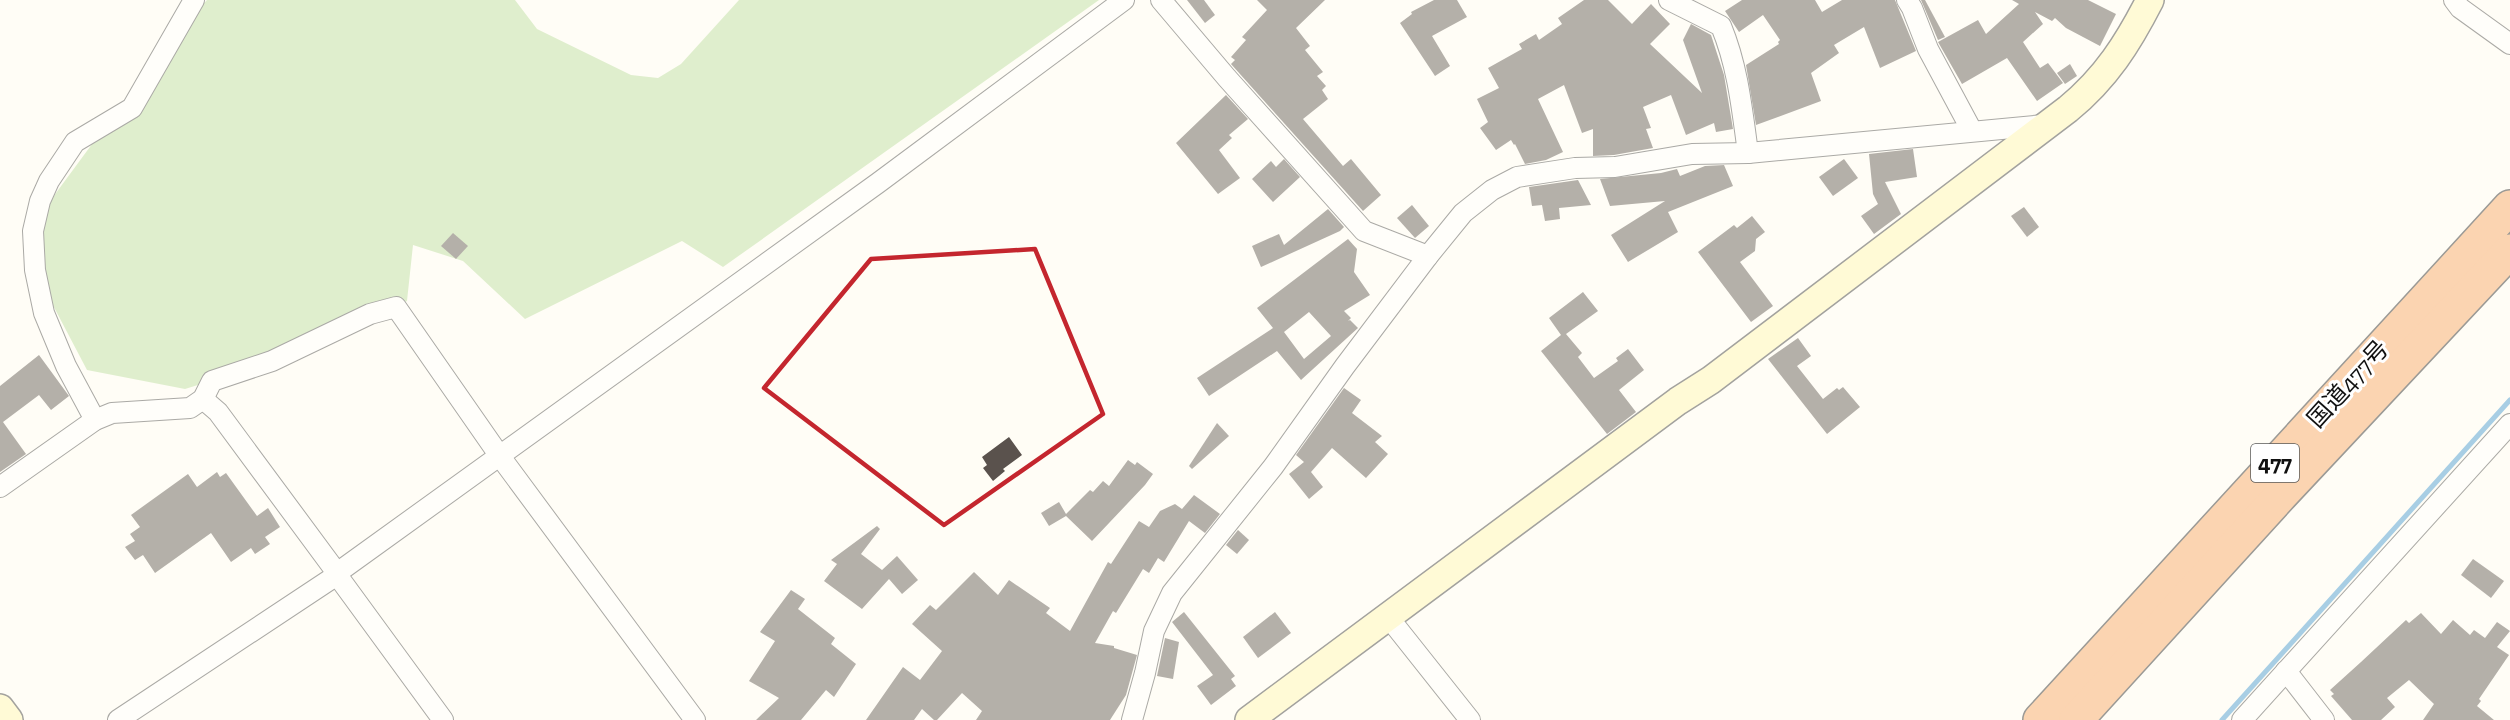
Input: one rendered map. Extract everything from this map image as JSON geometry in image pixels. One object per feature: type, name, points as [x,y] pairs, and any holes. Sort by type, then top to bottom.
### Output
[{"type":"highway","name":"国道477号","points":[[2040,720],[2510,207]]},
{"type":"highway","name":"国道477号","points":[[2076,720],[2282,494],[2510,251]]},
{"type":"street","points":[[95,420],[66,366],[44,313],[35,270],[33,231],[40,201],[49,181],[75,142],[132,108],[194,0]]},
{"type":"street","points":[[118,720],[337,574],[888,176],[1124,0]]},
{"type":"street","points":[[1161,0],[1227,78],[1364,231],[1428,256]]},
{"type":"street","points":[[1669,0],[1721,26],[1731,50],[1737,77],[1748,153]]},
{"type":"street","points":[[1250,720],[1822,296],[2091,90],[2104,75],[2138,24],[2150,0]]},
{"type":"street","points":[[2454,0],[2460,8],[2510,44]]},
{"type":"street","points":[[1914,3],[1928,49],[1972,131]]},
{"type":"street","points":[[1132,720],[1154,631],[1172,593],[1273,467],[1428,256],[1463,213],[1492,190],[1517,177],[1575,168],[1625,165],[1692,154],[1748,153],[2044,125]]},
{"type":"street","points":[[0,487],[95,420],[112,413],[190,408],[203,399],[212,381],[272,361],[370,314],[396,307],[499,455],[695,720]]},
{"type":"street","points":[[203,399],[218,412],[443,720]]},
{"type":"street","points":[[2242,720],[2510,424]]},
{"type":"street","points":[[1389,618],[1470,720]]},
{"type":"street","points":[[2286,671],[2324,720]]},
{"type":"street","points":[[0,708],[9,720]]},
{"type":"highlighted area","points":[[1035,249],[1103,414],[944,525],[764,388],[871,259]]},
{"type":"green space","points":[[207,0],[515,0],[537,29],[631,75],[658,78],[681,64],[739,0],[1099,0],[723,267],[682,241],[525,319],[463,261],[413,245],[407,301],[269,363],[185,389],[87,370],[36,273],[39,216],[168,41]]},
{"type":"building","points":[[1187,0],[1204,0],[1215,15],[1205,23]]},
{"type":"building","points":[[1257,0],[1325,0],[1296,28],[1310,46],[1305,50],[1323,72],[1317,76],[1326,86],[1322,90],[1328,99],[1303,119],[1343,166],[1351,159],[1381,195],[1363,211],[1231,64],[1235,60],[1231,57],[1246,40],[1242,37],[1267,10]]},
{"type":"building","points":[[1434,0],[1457,0],[1467,17],[1432,36],[1450,66],[1435,76],[1400,23],[1412,14],[1411,12]]},
{"type":"building","points":[[1584,0],[1608,0],[1632,24],[1651,4],[1670,24],[1650,44],[1702,93],[1683,40],[1691,24],[1711,35],[1724,75],[1733,129],[1716,132],[1714,123],[1686,135],[1671,95],[1643,107],[1651,128],[1646,129],[1653,148],[1593,156],[1593,129],[1582,133],[1564,85],[1538,99],[1563,152],[1546,160],[1525,164],[1511,140],[1496,150],[1480,128],[1488,122],[1477,99],[1499,88],[1488,68],[1522,49],[1519,44],[1536,34],[1539,40],[1562,24],[1558,18]]},
{"type":"building","points":[[1742,0],[1815,0],[1822,12],[1842,0],[1895,0],[1916,51],[1880,68],[1864,27],[1834,45],[1839,53],[1811,73],[1821,101],[1756,125],[1746,65],[1779,44],[1780,40],[1763,15],[1739,32],[1725,11]]},
{"type":"building","points":[[1921,0],[1925,0],[1945,37],[1938,40]]},
{"type":"building","points":[[2012,0],[2088,0],[2116,14],[2100,46],[2066,28],[2055,18],[2052,21],[2035,12],[2043,24],[2023,42],[2040,68],[2048,63],[2063,83],[2037,101],[2007,58],[1962,84],[1938,42],[1978,20],[1986,34],[2019,4]]},
{"type":"building","points":[[2070,64],[2077,76],[2065,84],[2057,73]]},
{"type":"building","points":[[1226,95],[1248,119],[1229,135],[1232,138],[1219,150],[1240,178],[1218,194],[1176,143]]},
{"type":"building","points":[[1913,149],[1917,177],[1885,182],[1901,214],[1874,234],[1861,216],[1878,204],[1873,194],[1869,154]]},
{"type":"building","points":[[1284,159],[1300,177],[1273,202],[1252,179],[1271,161],[1276,167]]},
{"type":"building","points":[[1844,159],[1858,178],[1833,196],[1819,177]]},
{"type":"building","points":[[1724,165],[1733,186],[1668,212],[1678,232],[1628,262],[1611,235],[1665,201],[1610,206],[1600,179],[1661,173],[1677,169],[1680,176],[1705,166]]},
{"type":"building","points":[[1578,180],[1591,205],[1559,208],[1560,219],[1545,221],[1542,205],[1532,206],[1529,187]]},
{"type":"building","points":[[1412,205],[1429,226],[1415,238],[1397,218]]},
{"type":"building","points":[[2024,207],[2039,227],[2027,237],[2011,216]]},
{"type":"building","points":[[1328,209],[1344,227],[1340,231],[1261,267],[1252,246],[1279,234],[1284,245]]},
{"type":"building","points":[[1752,216],[1765,232],[1756,239],[1755,251],[1740,262],[1773,306],[1751,322],[1698,252],[1734,225],[1737,228]]},
{"type":"building","points":[[453,233],[468,246],[456,259],[441,246]]},
{"type":"building","points":[[1348,239],[1357,249],[1354,272],[1370,295],[1344,311],[1351,318],[1348,321],[1350,320],[1358,328],[1301,380],[1277,351],[1209,396],[1197,378],[1273,328],[1257,308]],"holes":[[[1309,312],[1331,336],[1304,359],[1284,332]]]},
{"type":"building","points":[[1583,292],[1598,311],[1566,334],[1582,353],[1578,357],[1594,378],[1618,361],[1616,358],[1628,349],[1644,370],[1619,390],[1636,412],[1607,434],[1541,351],[1561,335],[1549,318]]},
{"type":"building","points":[[1798,338],[1811,356],[1797,366],[1823,399],[1837,388],[1839,390],[1843,387],[1860,407],[1827,434],[1768,359]]},
{"type":"building","points":[[39,355],[69,396],[51,410],[39,395],[3,422],[26,454],[0,472],[0,386]]},
{"type":"building","points":[[1344,388],[1361,400],[1352,413],[1382,436],[1375,442],[1388,454],[1366,478],[1332,448],[1311,472],[1323,487],[1309,499],[1289,474],[1304,462],[1296,455]]},
{"type":"building","points":[[1217,423],[1229,436],[1192,469],[1189,466]]},
{"type":"building","points":[[1009,437],[1022,455],[1003,469],[1005,471],[993,481],[983,468],[987,465],[982,457]]},
{"type":"building","points":[[1128,460],[1135,465],[1137,462],[1153,474],[1092,541],[1066,516],[1049,526],[1041,513],[1059,502],[1066,514],[1090,490],[1093,492],[1103,481],[1109,486]]},
{"type":"building","points":[[217,472],[220,477],[226,473],[257,516],[268,508],[280,527],[265,537],[270,544],[255,554],[251,548],[231,562],[211,533],[155,573],[143,555],[135,560],[125,547],[135,541],[130,534],[140,527],[131,515],[188,474],[197,487]]},
{"type":"building","points":[[1194,495],[1220,514],[1205,533],[1189,521],[1164,562],[1158,558],[1149,573],[1143,569],[1116,613],[1113,611],[1095,643],[1114,646],[1114,648],[1137,655],[1126,695],[1110,720],[976,720],[982,711],[962,693],[937,720],[922,709],[914,720],[866,720],[903,667],[920,680],[942,651],[912,624],[930,605],[936,610],[974,572],[998,595],[1009,580],[1050,608],[1046,613],[1070,631],[1108,562],[1111,564],[1139,521],[1149,527],[1160,511],[1175,504],[1182,509]]},
{"type":"building","points":[[877,526],[880,529],[861,554],[882,570],[897,556],[918,580],[902,594],[889,579],[862,609],[824,581],[837,564],[831,560]]},
{"type":"building","points":[[1238,530],[1249,540],[1237,554],[1226,545]]},
{"type":"building","points":[[2473,559],[2504,581],[2491,598],[2461,575]]},
{"type":"building","points":[[791,590],[805,599],[798,609],[835,638],[831,644],[856,664],[834,697],[826,690],[801,720],[756,720],[779,698],[749,681],[775,641],[760,632]]},
{"type":"building","points":[[1184,612],[1235,676],[1231,679],[1236,686],[1211,705],[1197,686],[1213,675],[1172,622]]},
{"type":"building","points":[[1275,612],[1291,633],[1258,658],[1243,637]]},
{"type":"building","points":[[2421,613],[2441,634],[2453,620],[2470,635],[2474,630],[2485,638],[2497,622],[2510,631],[2497,647],[2509,655],[2479,699],[2481,701],[2477,706],[2494,720],[2423,720],[2434,704],[2409,680],[2387,698],[2395,707],[2381,720],[2352,720],[2331,696],[2334,694],[2330,690],[2406,620],[2409,623]]},
{"type":"building","points":[[1165,638],[1179,642],[1173,679],[1157,676]]},
{"type":"waterway","points":[[2222,720],[2510,400]]}]
